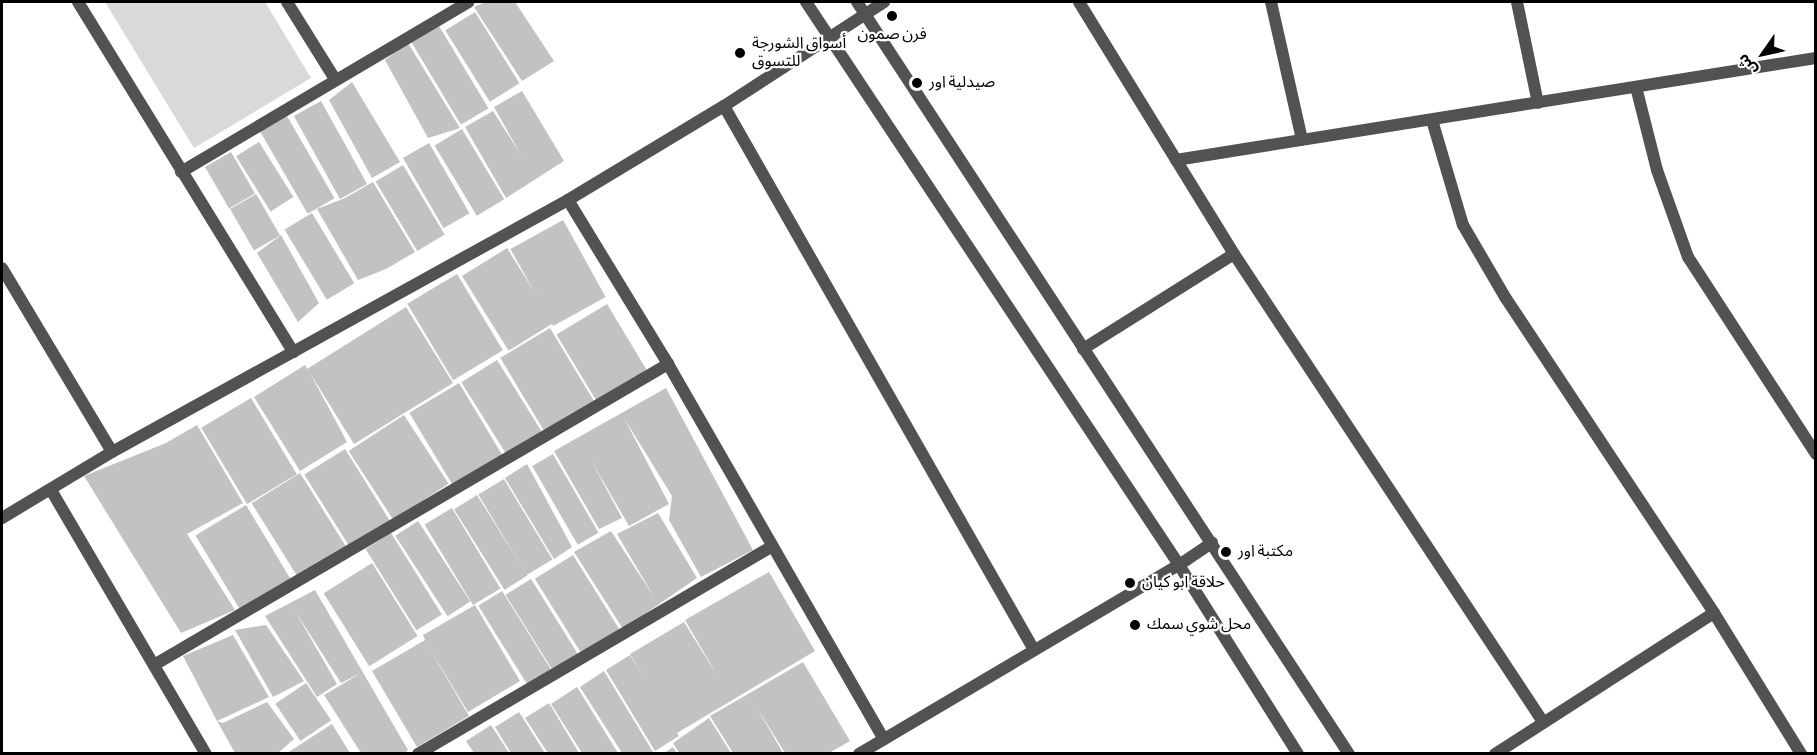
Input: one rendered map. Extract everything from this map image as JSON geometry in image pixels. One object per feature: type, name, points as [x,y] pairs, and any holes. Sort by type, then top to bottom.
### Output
[{"type":"street","points":[[78,2],[293,352]]},
{"type":"street","points":[[287,2],[335,79]]},
{"type":"street","points":[[181,172],[335,79],[469,2]]},
{"type":"street","points":[[806,2],[1179,565],[1298,753]]},
{"type":"street","points":[[857,2],[1349,753]]},
{"type":"street","points":[[2,518],[112,452],[568,200],[724,106],[884,2]]},
{"type":"street","points":[[1079,2],[1234,254],[1543,722]]},
{"type":"street","points":[[1271,2],[1302,140]]},
{"type":"street","points":[[1517,2],[1538,103]]},
{"type":"street","points":[[1176,160],[1815,58]]},
{"type":"street","points":[[1636,87],[1657,170],[1688,257],[1815,454]]},
{"type":"street","points":[[724,106],[1034,651]]},
{"type":"street","points":[[1432,120],[1463,225],[1505,297],[1714,613],[1801,753]]},
{"type":"street","points":[[568,200],[668,364],[884,740]]},
{"type":"street","points":[[1083,349],[1234,254]]},
{"type":"street","points":[[2,268],[112,452]]},
{"type":"street","points":[[154,665],[668,364]]},
{"type":"street","points":[[51,490],[206,753]]},
{"type":"street","points":[[859,753],[1179,565],[1212,543]]},
{"type":"street","points":[[418,753],[773,546]]},
{"type":"street","points":[[1495,753],[1714,613]]},
{"type":"shaded area","points":[[105,2],[265,2],[311,78],[194,148]]},
{"type":"building","points":[[485,2],[515,2],[554,61],[522,81],[474,7]]},
{"type":"building","points":[[475,12],[520,83],[490,102],[445,31]]},
{"type":"building","points":[[439,26],[488,108],[461,125],[412,42]]},
{"type":"building","points":[[408,43],[460,128],[428,138],[385,60]]},
{"type":"building","points":[[352,82],[400,162],[372,178],[329,100]]},
{"type":"building","points":[[522,91],[564,161],[506,198],[465,127],[493,111],[521,155],[494,107]]},
{"type":"building","points":[[321,101],[367,184],[340,199],[294,116]]},
{"type":"building","points":[[287,116],[334,198],[308,214],[260,132]]},
{"type":"building","points":[[462,129],[504,199],[477,216],[435,145]]},
{"type":"building","points":[[259,142],[293,197],[271,211],[236,156]]},
{"type":"building","points":[[429,143],[470,213],[444,228],[403,158]]},
{"type":"building","points":[[231,152],[255,194],[229,209],[205,167]]},
{"type":"building","points":[[403,165],[445,234],[417,251],[376,181]]},
{"type":"building","points":[[373,182],[415,252],[386,269],[358,280],[317,209],[345,198]]},
{"type":"building","points":[[256,194],[280,236],[254,251],[230,209]]},
{"type":"building","points":[[312,213],[354,283],[327,300],[285,229]]},
{"type":"building","points":[[563,220],[606,297],[553,326],[511,249]]},
{"type":"building","points":[[281,235],[319,303],[298,322],[257,253]]},
{"type":"building","points":[[507,248],[554,323],[509,351],[462,276]]},
{"type":"building","points":[[457,274],[503,350],[453,380],[407,304]]},
{"type":"building","points":[[607,304],[648,372],[597,402],[556,334]]},
{"type":"building","points":[[406,307],[453,383],[354,444],[310,373],[347,442],[300,471],[254,397],[305,365],[307,369]]},
{"type":"building","points":[[550,328],[596,404],[546,434],[500,358]]},
{"type":"building","points":[[497,360],[543,433],[507,455],[461,382]]},
{"type":"building","points":[[459,383],[502,455],[453,485],[409,413]]},
{"type":"building","points":[[666,388],[753,550],[701,577],[669,520],[672,496],[624,418],[669,504],[629,526],[591,460],[622,518],[599,529],[554,451]]},
{"type":"building","points":[[251,398],[297,474],[247,504],[201,428]]},
{"type":"building","points":[[404,415],[449,484],[393,520],[349,451]]},
{"type":"building","points":[[197,425],[243,503],[187,534],[235,610],[181,633],[84,476],[166,443]]},
{"type":"building","points":[[345,449],[391,522],[350,547],[304,474]]},
{"type":"building","points":[[553,454],[598,533],[578,545],[532,466]]},
{"type":"building","points":[[527,464],[572,547],[554,559],[505,478]]},
{"type":"building","points":[[300,473],[347,548],[299,579],[252,503]]},
{"type":"building","points":[[504,479],[552,560],[527,575],[478,494]]},
{"type":"building","points":[[477,495],[527,576],[504,590],[454,509]]},
{"type":"building","points":[[246,505],[292,581],[241,612],[195,535]]},
{"type":"building","points":[[452,508],[500,589],[473,605],[425,524]]},
{"type":"building","points":[[658,513],[697,578],[623,629],[574,552],[611,531],[654,597],[617,534]]},
{"type":"building","points":[[418,521],[470,602],[448,616],[395,536]]},
{"type":"building","points":[[391,533],[442,614],[416,630],[366,549]]},
{"type":"building","points":[[573,555],[621,631],[583,655],[535,579]]},
{"type":"building","points":[[372,563],[418,636],[369,666],[324,593]]},
{"type":"building","points":[[769,572],[815,651],[677,733],[679,736],[655,751],[606,670],[630,655],[646,680],[630,654],[684,622],[718,677],[685,620]]},
{"type":"building","points":[[531,579],[579,655],[553,671],[506,595]]},
{"type":"building","points":[[315,590],[408,750],[405,753],[361,753],[324,695],[361,673],[341,683],[295,611],[337,684],[317,697],[265,616]]},
{"type":"building","points":[[502,591],[553,672],[529,687],[478,606]]},
{"type":"building","points":[[475,605],[520,681],[468,712],[427,644],[469,716],[417,747],[372,671],[425,640],[423,635]]},
{"type":"building","points":[[266,625],[304,681],[273,697],[235,630]]},
{"type":"building","points":[[233,635],[269,697],[217,721],[183,656]]},
{"type":"building","points":[[803,662],[850,741],[829,753],[785,753],[756,706],[783,753],[733,753],[710,716]]},
{"type":"building","points":[[604,671],[653,752],[622,753],[580,687]]},
{"type":"building","points":[[306,683],[331,720],[300,741],[275,704]]},
{"type":"building","points":[[577,687],[618,753],[582,753],[551,704]]},
{"type":"building","points":[[267,702],[294,739],[278,753],[235,753],[217,721],[223,723]]},
{"type":"building","points":[[549,703],[579,753],[548,753],[525,718]]},
{"type":"building","points":[[519,712],[545,753],[511,753],[495,727]]},
{"type":"building","points":[[709,718],[731,753],[679,753],[673,743]]},
{"type":"building","points":[[332,724],[350,753],[287,753]]},
{"type":"building","points":[[491,725],[509,753],[474,753],[466,741]]},
{"type":"building","points":[[673,747],[677,753],[664,753]]},
{"type":"place","name":"فرن صمون","points":[[892,16]]},
{"type":"place","name":"أسواق الشورجة للتسوق","points":[[740,53]]},
{"type":"place","name":"صيدلية اور","points":[[917,83]]},
{"type":"place","name":"مكتبة اور","points":[[1226,552]]},
{"type":"place","name":"حلاقة ابو كيان","points":[[1130,583]]},
{"type":"place","name":"محل شوي سمك","points":[[1135,625]]}]
